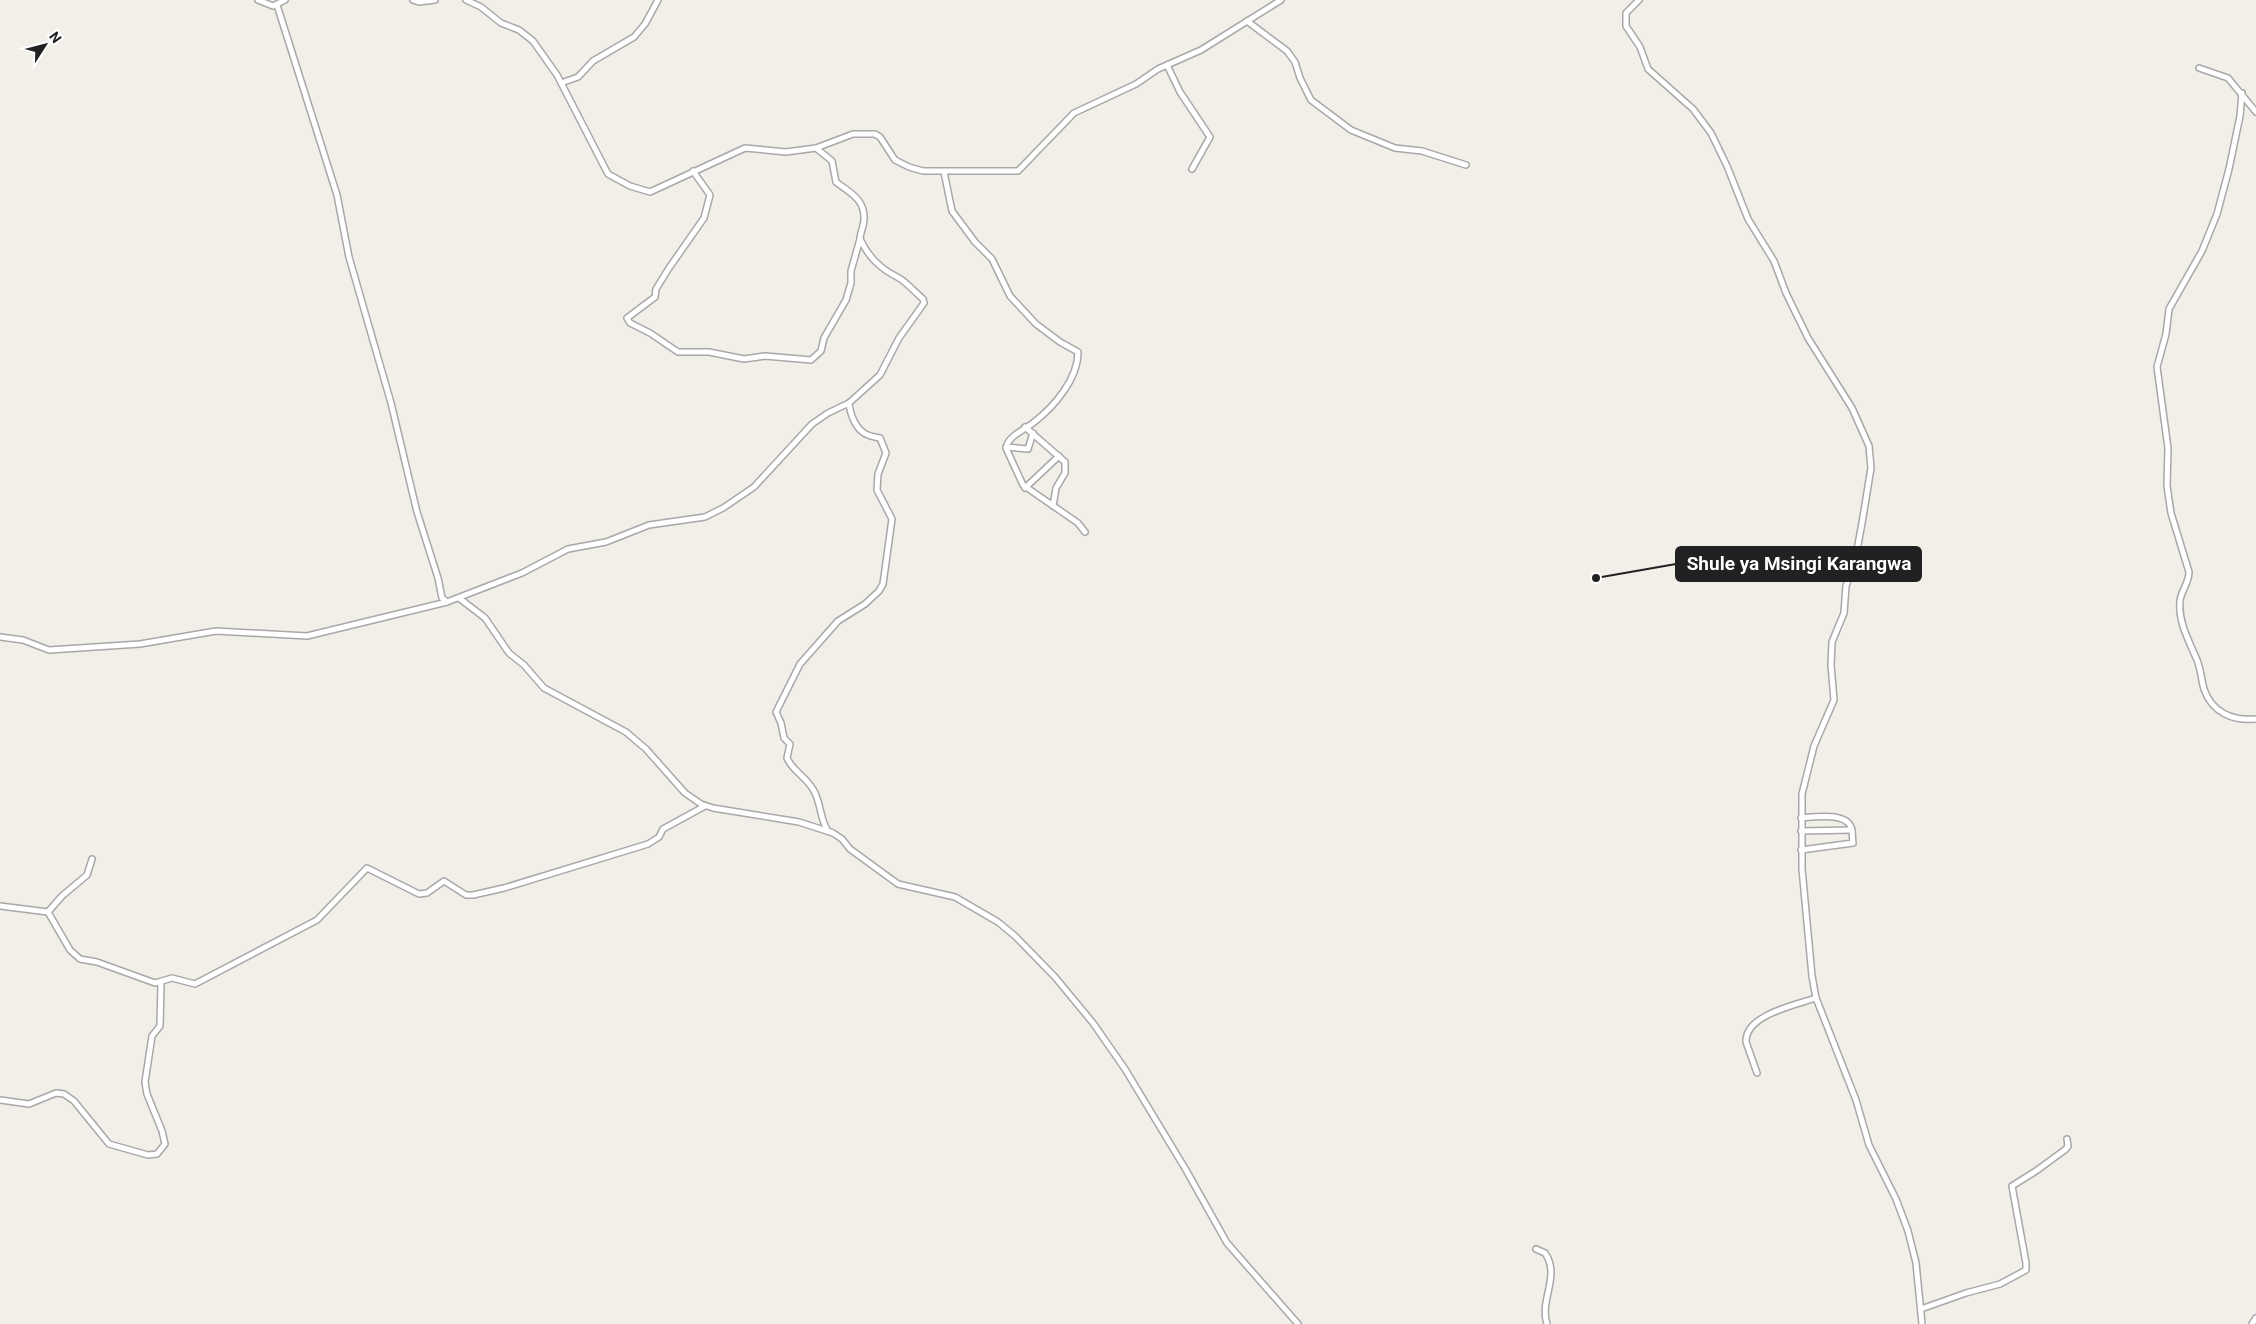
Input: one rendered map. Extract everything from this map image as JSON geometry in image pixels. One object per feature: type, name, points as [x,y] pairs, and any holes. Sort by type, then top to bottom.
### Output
[{"type":"street","points":[[258,0],[266,4],[276,5],[285,0]]},
{"type":"street","points":[[413,0],[419,2],[435,0]]},
{"type":"street","points":[[466,0],[481,7],[501,23],[528,36],[546,57],[610,176],[650,192],[745,148],[776,152],[816,148],[846,135],[875,134],[880,137],[895,160],[900,164],[923,171],[944,172],[976,169],[1018,171],[1074,113],[1136,84],[1167,65],[1201,50],[1281,0]]},
{"type":"street","points":[[561,83],[578,77],[593,61],[634,37],[645,24],[658,0]]},
{"type":"street","points":[[1639,0],[1626,13],[1625,22],[1640,47],[1646,66],[1693,108],[1710,133],[1727,166],[1748,219],[1774,262],[1786,293],[1808,338],[1856,414],[1870,452],[1871,468],[1856,554],[1846,586],[1844,613],[1832,642],[1831,665],[1834,700],[1809,762],[1802,794],[1801,850],[1810,959],[1816,998],[1856,1100],[1869,1145],[1896,1200],[1908,1231],[1916,1263],[1922,1324]]},
{"type":"street","points":[[276,5],[337,195],[349,257],[391,403],[417,512],[438,578],[442,598],[447,602]]},
{"type":"street","points":[[1247,21],[1287,51],[1295,62],[1300,78],[1311,100],[1351,130],[1395,148],[1422,151],[1466,166]]},
{"type":"street","points":[[1167,65],[1180,92],[1210,137],[1192,169]]},
{"type":"street","points":[[2199,68],[2228,78],[2256,112]]},
{"type":"street","points":[[2242,93],[2240,116],[2228,175],[2217,214],[2205,245],[2169,309],[2166,334],[2157,368],[2167,441],[2167,486],[2171,512],[2189,572],[2189,578],[2180,602],[2183,627],[2200,669],[2204,689],[2215,707],[2232,718],[2256,719]]},
{"type":"street","points":[[693,171],[710,195],[706,216],[669,268],[656,289],[654,299],[627,318],[630,323],[650,333],[675,351],[723,353],[744,359],[765,356],[805,360],[814,359],[821,351],[824,338],[846,300],[851,283],[851,270],[864,218],[859,202],[847,188],[836,182],[832,161],[816,148]]},
{"type":"street","points":[[944,172],[950,208],[975,242],[992,259],[1010,296],[1036,324],[1060,342],[1078,352],[1070,385],[1044,413],[1025,427],[1006,447]]},
{"type":"street","points":[[0,637],[23,640],[50,650],[140,644],[216,631],[302,636],[447,602],[522,573],[568,548],[608,542],[649,525],[712,514],[754,487],[812,424],[828,413],[849,403],[883,372],[899,338],[924,301],[901,280],[889,274],[872,259],[860,240]]},
{"type":"street","points":[[828,831],[824,825],[823,814],[814,790],[804,776],[793,769],[787,758],[790,744],[784,738],[781,723],[777,718],[776,712],[800,664],[838,621],[865,604],[883,584],[892,519],[878,494],[877,482],[886,450],[880,438],[866,434],[859,428],[852,415],[849,403]]},
{"type":"street","points":[[1025,427],[1065,462],[1065,473],[1056,488],[1053,506]]},
{"type":"street","points":[[1006,447],[1028,449],[1033,433]]},
{"type":"street","points":[[1006,447],[1014,470],[1025,488],[1082,526],[1085,532]]},
{"type":"street","points":[[1025,488],[1059,456]]},
{"type":"street","points":[[459,598],[485,618],[509,653],[524,665],[544,688],[626,732],[646,750],[685,792],[705,806],[799,822],[828,831],[838,836],[850,849],[898,884],[955,897],[1008,929],[1035,955],[1084,1012],[1125,1069],[1186,1170],[1227,1243],[1298,1324]]},
{"type":"street","points":[[48,912],[70,950],[80,958],[97,962],[155,983],[161,983],[172,978],[192,984],[198,983],[239,959],[275,943],[317,920],[367,868],[418,894],[426,893],[444,882],[466,894],[473,895],[504,888],[648,844],[659,837],[663,829],[705,806]]},
{"type":"street","points":[[1801,818],[1837,818],[1847,822],[1852,830],[1852,844],[1801,850]]},
{"type":"street","points":[[1801,831],[1852,830]]},
{"type":"street","points":[[48,912],[62,896],[87,875],[92,859]]},
{"type":"street","points":[[0,906],[48,912]]},
{"type":"street","points":[[0,1100],[30,1104],[56,1093],[64,1094],[74,1101],[109,1144],[148,1155],[157,1154],[165,1144],[162,1131],[147,1094],[146,1082],[152,1036],[160,1026],[161,983]]},
{"type":"street","points":[[1757,1073],[1746,1042],[1754,1023],[1774,1012],[1816,998]]},
{"type":"street","points":[[1921,1309],[1966,1292],[2000,1284],[2026,1270],[2012,1186],[2036,1171],[2066,1148],[2068,1146],[2067,1139]]},
{"type":"street","points":[[1536,1249],[1545,1253],[1549,1264],[1551,1282],[1544,1310],[1547,1324]]},
{"type":"street","points":[[2252,1324],[2256,1318]]},
{"type":"place","name":"Shule ya Msingi Karangwa","points":[[1596,578]]}]
